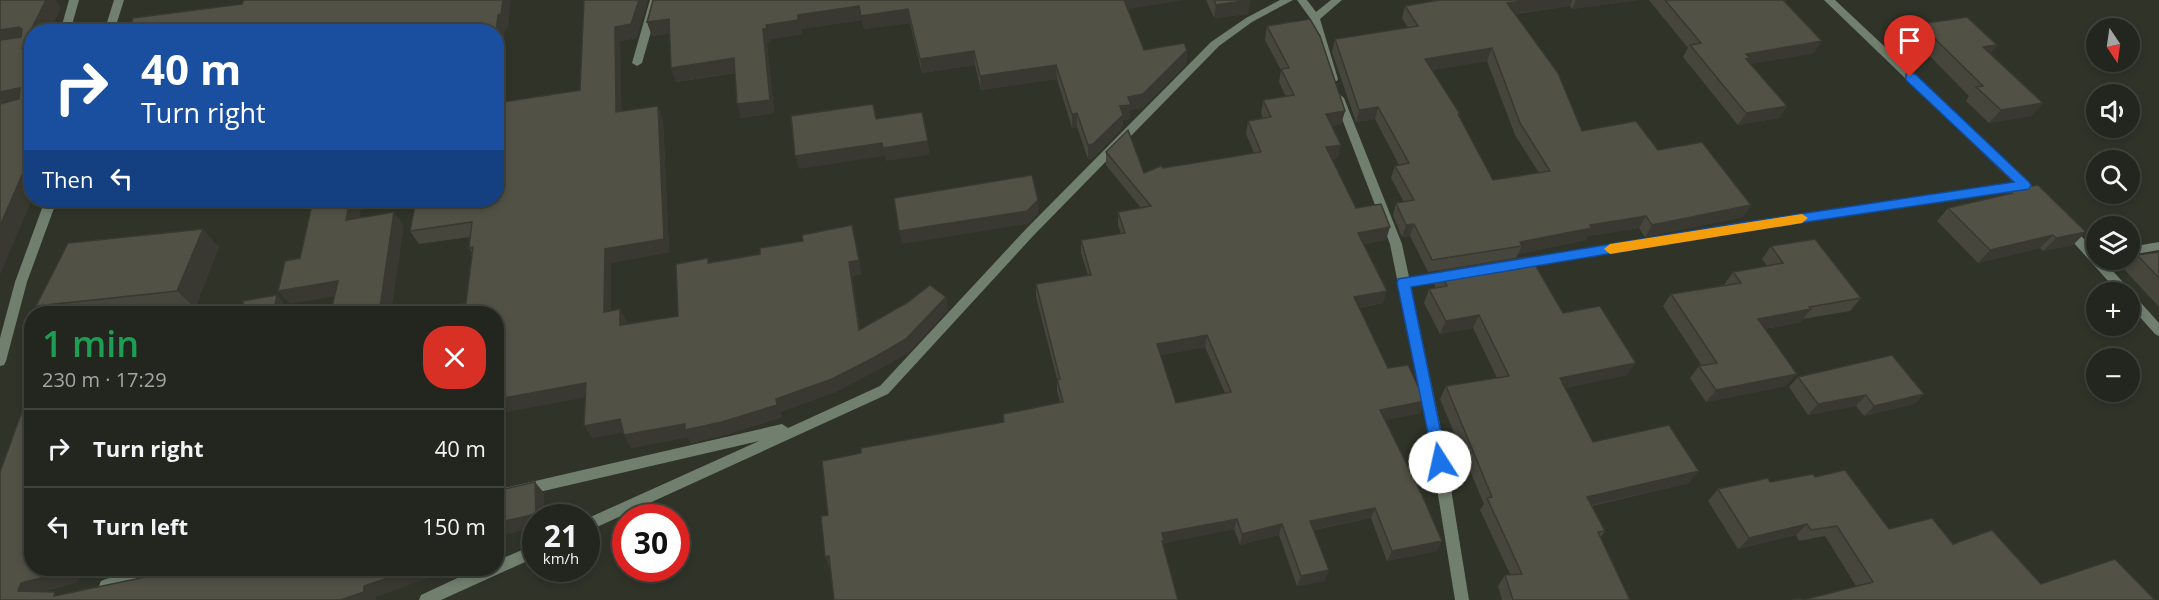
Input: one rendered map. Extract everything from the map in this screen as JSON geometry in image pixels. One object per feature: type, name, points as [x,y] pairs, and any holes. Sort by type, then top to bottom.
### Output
[{"type":"street","points":[[67,24],[74,0]]},
{"type":"street","points":[[112,24],[119,0]]},
{"type":"street","points":[[637,63],[655,0]]},
{"type":"street","points":[[600,520],[884,390],[1030,232],[1215,44],[1249,20],[1288,0]]},
{"type":"street","points":[[1302,0],[1316,18],[1341,104],[1395,244],[1436,439],[1462,600]]},
{"type":"street","points":[[1316,18],[1337,0]]},
{"type":"street","points":[[1829,0],[2040,200]]},
{"type":"street","points":[[1508,266],[2025,185]]},
{"type":"street","points":[[0,362],[21,282],[48,207]]},
{"type":"street","points":[[2062,222],[2086,246]]},
{"type":"street","points":[[2140,249],[2159,246]]},
{"type":"street","points":[[2107,270],[2117,282]]},
{"type":"street","points":[[1403,283],[1461,273]]},
{"type":"street","points":[[2140,309],[2159,331]]},
{"type":"street","points":[[504,494],[807,424]]},
{"type":"street","points":[[504,564],[522,556]]},
{"type":"street","points":[[89,590],[148,576]]},
{"type":"street","points":[[426,600],[478,576]]},
{"type":"building","points":[[0,0],[46,0],[34,24],[24,24],[22,48],[24,48],[24,173],[0,226],[0,104],[19,99],[20,88],[0,92],[0,40],[21,37],[22,29],[19,27],[0,30]]},
{"type":"building","points":[[244,0],[503,0],[497,24],[131,24],[133,18],[242,4]]},
{"type":"building","points":[[584,0],[639,0],[631,24],[615,27],[616,112],[658,106],[664,239],[605,249],[604,312],[620,309],[620,325],[678,316],[676,264],[708,258],[708,263],[760,254],[760,248],[803,241],[802,235],[852,225],[859,260],[849,262],[859,330],[908,302],[930,285],[946,297],[906,339],[875,357],[832,379],[776,399],[777,405],[722,422],[685,430],[685,424],[624,435],[620,419],[584,426],[586,383],[504,398],[504,306],[450,306],[466,303],[473,247],[469,248],[472,222],[410,231],[415,207],[504,207],[504,102],[580,90]]},
{"type":"building","points":[[653,0],[1124,0],[1144,50],[1184,43],[1187,50],[1143,94],[1128,97],[1131,105],[1120,106],[1123,115],[1093,144],[1088,145],[1077,113],[1072,114],[1056,65],[980,76],[974,51],[920,59],[908,9],[861,16],[859,6],[798,15],[798,20],[766,25],[767,29],[763,29],[770,100],[737,104],[734,58],[671,68],[669,19],[647,22]]},
{"type":"building","points":[[1214,0],[1250,0],[1216,5]]},
{"type":"building","points":[[1439,0],[1528,0],[1507,3],[1558,73],[1582,131],[1636,121],[1658,150],[1702,142],[1751,205],[1652,225],[1646,216],[1590,225],[1592,228],[1520,242],[1522,246],[1432,260],[1414,224],[1406,225],[1396,203],[1414,200],[1395,166],[1409,163],[1378,107],[1359,110],[1335,39],[1418,26],[1405,6]],"holes":[[[1492,48],[1520,123],[1550,171],[1493,180],[1458,114],[1460,114],[1425,59]]]},
{"type":"building","points":[[1665,0],[1783,0],[1822,41],[1746,54],[1750,58],[1746,59],[1787,106],[1746,113],[1690,45],[1701,43]]},
{"type":"building","points":[[1967,17],[1997,45],[1983,47],[2043,103],[2001,110],[1976,87],[1983,86],[1920,24]]},
{"type":"building","points":[[1310,19],[1320,36],[1345,111],[1326,114],[1341,145],[1326,147],[1356,208],[1381,204],[1390,227],[1358,233],[1387,291],[1354,297],[1388,368],[1408,365],[1425,401],[1380,410],[1442,541],[1392,551],[1375,508],[1310,521],[1329,570],[1301,576],[1282,524],[1242,534],[1237,519],[1162,533],[1164,541],[1162,541],[1178,600],[834,600],[829,556],[825,557],[821,516],[828,515],[822,461],[861,453],[861,448],[1004,422],[1003,414],[1063,402],[1057,379],[1060,379],[1036,284],[1091,275],[1081,240],[1125,233],[1118,212],[1151,206],[1106,152],[1128,130],[1144,173],[1161,166],[1163,168],[1261,152],[1248,121],[1271,117],[1263,100],[1294,95],[1281,69],[1289,68],[1267,26]],"holes":[[[1207,335],[1231,392],[1176,403],[1157,344]]]},
{"type":"building","points":[[873,104],[876,119],[922,112],[928,141],[883,148],[882,143],[795,156],[791,116]]},
{"type":"building","points":[[1032,175],[1038,200],[1027,211],[899,231],[894,198]]},
{"type":"building","points":[[2038,185],[2086,232],[2056,238],[2053,235],[1990,250],[1948,208],[2012,193],[2009,190]]},
{"type":"building","points":[[311,207],[349,207],[346,220],[394,212],[380,306],[332,306],[338,281],[278,291],[285,261],[300,258]]},
{"type":"building","points":[[203,229],[177,291],[36,306],[68,243]]},
{"type":"building","points":[[1815,239],[1861,298],[1758,319],[1797,374],[1716,390],[1699,366],[1717,363],[1671,294],[1741,283],[1733,272],[1783,263],[1771,246]]},
{"type":"building","points":[[2159,252],[2159,278],[2140,258],[2140,255]]},
{"type":"building","points":[[1530,256],[1563,313],[1600,306],[1636,363],[1560,378],[1593,442],[1669,425],[1699,471],[1587,497],[1605,531],[1598,532],[1630,600],[1513,600],[1505,575],[1522,574],[1487,498],[1492,497],[1446,386],[1509,376],[1479,315],[1446,321],[1429,289],[1447,286],[1440,271]]},
{"type":"building","points":[[277,295],[275,306],[243,306],[243,301]]},
{"type":"building","points":[[1892,355],[1924,394],[1874,406],[1866,395],[1818,404],[1798,377]]},
{"type":"building","points":[[24,406],[24,576],[49,576],[21,583],[18,591],[55,592],[54,596],[150,576],[393,576],[364,586],[364,592],[340,600],[0,600],[0,472]]},
{"type":"building","points":[[1845,470],[1889,529],[1932,518],[1953,544],[1992,530],[2041,584],[2115,559],[2155,600],[1803,600],[1873,582],[1837,526],[1811,530],[1807,524],[1749,538],[1718,489],[1768,478],[1770,482],[1813,474],[1815,477]]},
{"type":"building","points":[[535,482],[536,504],[522,504],[522,517],[504,521],[504,489]]},
{"type":"slow traffic","points":[[1610,249],[1802,218]]},
{"type":"route","points":[[1440,462],[1403,283],[1739,228],[2025,185],[1910,77]]}]
